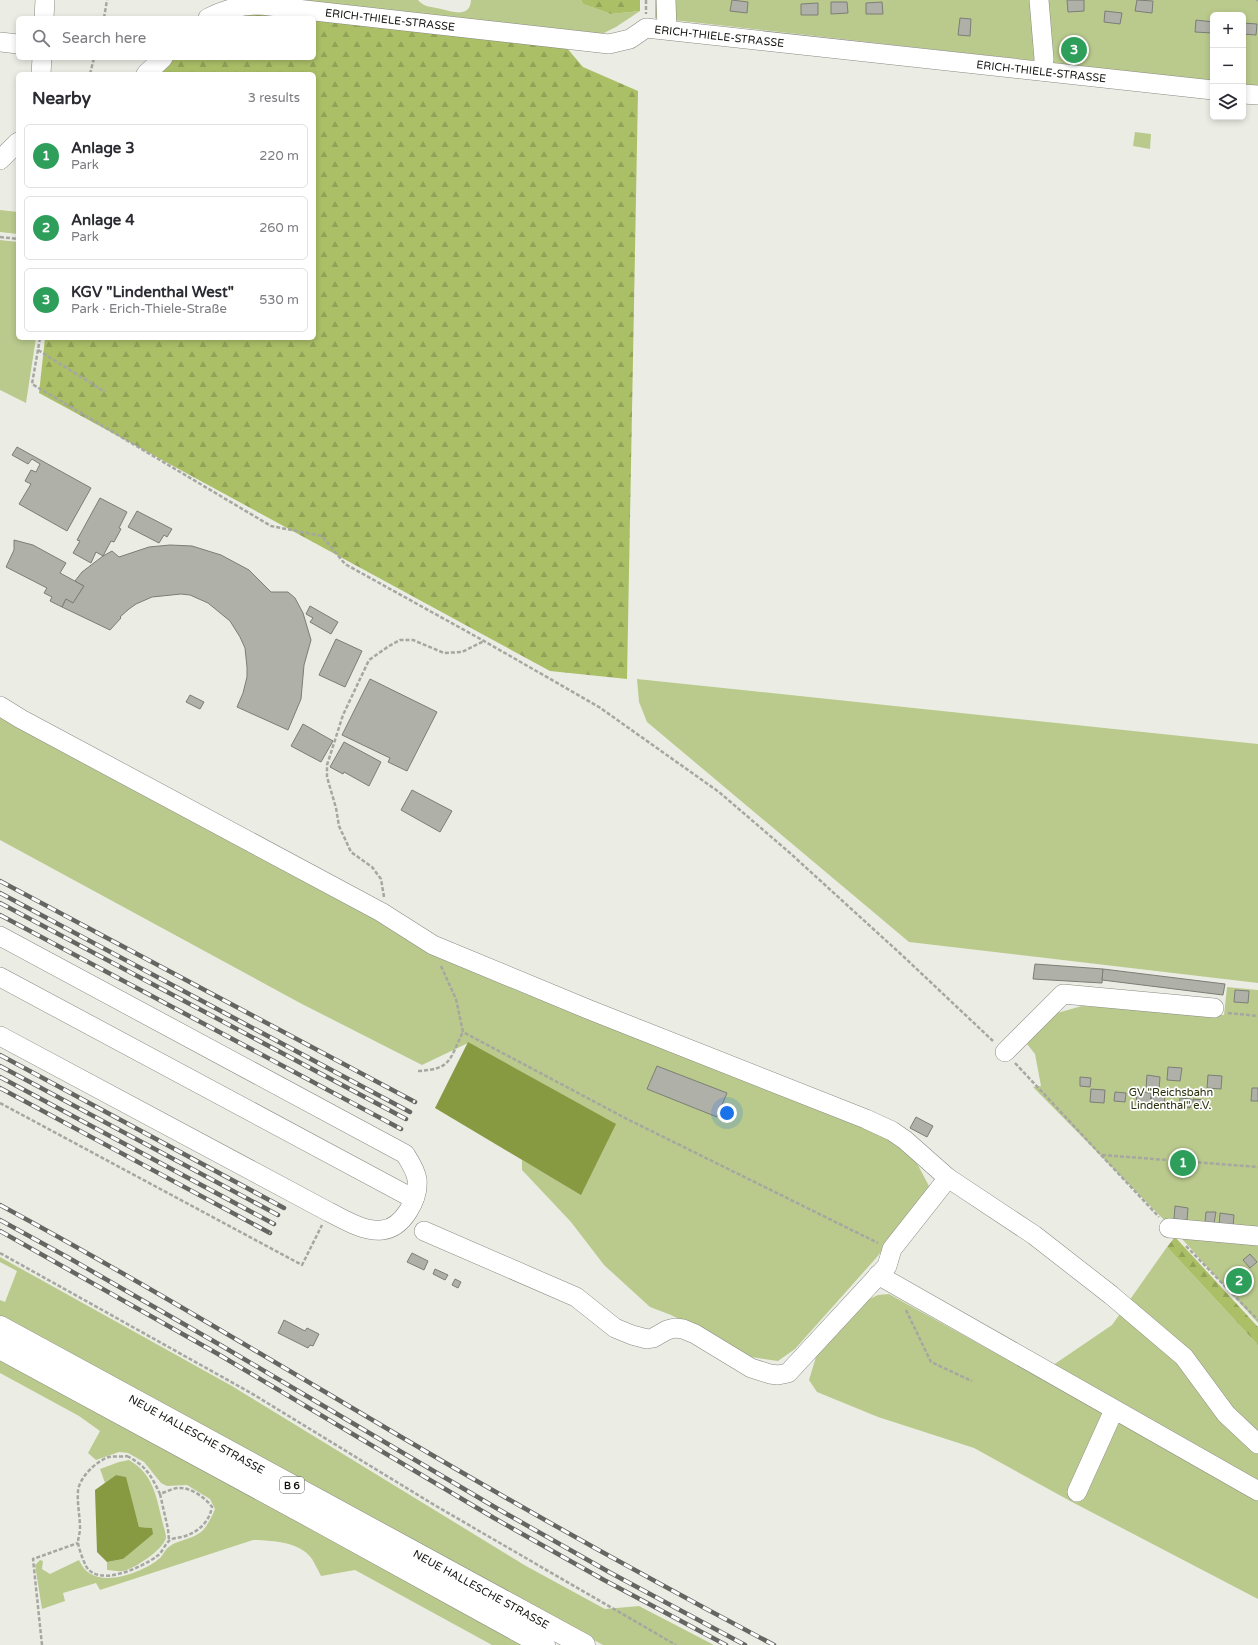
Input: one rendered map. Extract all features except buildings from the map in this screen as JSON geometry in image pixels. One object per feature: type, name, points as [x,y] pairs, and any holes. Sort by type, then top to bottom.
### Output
[{"type":"main road","name":"NEUE HALLESCHE STRASSE","points":[[0,1327],[584,1645]]},
{"type":"main road","name":"NEUE HALLESCHE STRASSE","points":[[0,1348],[305,1513],[544,1645]]},
{"type":"street","points":[[44,16],[45,0]]},
{"type":"street","points":[[666,0],[667,30]]},
{"type":"street","points":[[1039,0],[1044,59],[1043,71]]},
{"type":"street","name":"ERICH-THIELE-STRASSE","points":[[212,16],[219,12],[243,5],[261,4],[609,44],[630,39],[646,28],[1210,90]]},
{"type":"street","points":[[0,42],[16,44]]},
{"type":"street","points":[[41,72],[42,60]]},
{"type":"street","points":[[148,72],[161,60]]},
{"type":"street","points":[[1246,94],[1258,95]]},
{"type":"street","points":[[0,160],[16,144]]},
{"type":"street","points":[[0,706],[21,719],[381,912],[433,945],[590,1010],[866,1119],[892,1131],[905,1140],[948,1178],[1034,1235],[1111,1295],[1184,1357],[1226,1414],[1258,1444]]},
{"type":"street","points":[[0,936],[405,1154],[413,1164],[417,1179],[414,1199],[406,1214],[395,1226],[382,1230],[366,1229],[329,1212],[0,1036]]},
{"type":"street","points":[[0,977],[414,1199]]},
{"type":"street","points":[[1005,1052],[1062,994],[1214,1008]]},
{"type":"street","points":[[424,1231],[576,1297],[620,1331],[647,1339],[653,1338],[667,1330],[675,1328],[683,1329],[695,1334],[751,1368],[778,1375],[788,1373],[886,1280],[887,1266],[892,1249],[948,1178]]},
{"type":"street","points":[[1169,1228],[1258,1236]]},
{"type":"street","points":[[886,1280],[1258,1491]]},
{"type":"street","points":[[1077,1492],[1114,1410]]},
{"type":"path","points":[[104,16],[107,0]]},
{"type":"path","points":[[90,72],[94,60]]},
{"type":"path","points":[[0,237],[16,239]]},
{"type":"path","points":[[40,340],[32,384],[271,526],[322,536],[345,564],[484,641],[599,708],[719,792],[790,853],[1005,1052],[1169,1228],[1258,1320]]},
{"type":"path","points":[[38,350],[105,392]]},
{"type":"path","points":[[381,912],[384,904],[384,895],[381,879],[372,867],[351,852],[339,826],[328,777],[327,765],[343,714],[369,660],[400,640],[413,640],[444,653],[462,652],[484,641]]},
{"type":"path","points":[[418,1071],[435,1070],[448,1063],[462,1032],[456,1000],[433,945]]},
{"type":"path","points":[[1214,1008],[1223,1012],[1258,1016]]},
{"type":"path","points":[[462,1032],[627,1119],[892,1249]]},
{"type":"path","points":[[0,1103],[302,1265],[329,1212]]},
{"type":"path","points":[[1102,1155],[1258,1167]]},
{"type":"path","points":[[0,1253],[123,1320],[251,1393],[436,1506],[676,1645]]},
{"type":"path","points":[[886,1280],[931,1362],[972,1381]]},
{"type":"path","points":[[160,1494],[177,1488],[184,1488],[208,1501],[212,1507],[207,1520],[197,1531],[169,1540],[159,1555],[148,1562],[123,1573],[104,1576],[92,1572],[86,1566],[78,1543],[80,1527],[78,1513],[78,1490],[82,1478],[95,1466],[109,1458],[127,1456],[140,1463],[152,1476],[160,1494],[169,1540]]},
{"type":"path","points":[[42,1645],[33,1559],[78,1543]]},
{"type":"green space","points":[[257,0],[418,0],[428,6],[456,12],[464,12],[470,6],[471,0],[581,0],[583,4],[611,14],[640,11],[616,27],[600,35]]},
{"type":"green space","points":[[581,0],[640,0],[640,11],[611,14],[583,4]]},
{"type":"green space","points":[[655,0],[1258,0],[1258,87],[1246,85],[1246,12],[1210,12],[1210,81],[655,18]]},
{"type":"green space","points":[[251,13],[279,16],[235,16]]},
{"type":"green space","points":[[316,20],[566,47],[583,67],[638,91],[627,679],[550,671],[39,393],[45,340],[316,340],[316,72],[160,72],[173,60],[316,60]]},
{"type":"green space","points":[[1135,132],[1151,134],[1150,149],[1133,146]]},
{"type":"green space","points":[[0,210],[16,212],[16,234],[0,232]]},
{"type":"green space","points":[[0,240],[16,242],[16,340],[36,340],[26,403],[0,390]]},
{"type":"green space","points":[[637,679],[1258,744],[1258,983],[909,942],[647,722],[639,702]]},
{"type":"green space","points":[[0,715],[316,885],[890,1137],[910,1150],[930,1188],[877,1257],[795,1349],[778,1361],[751,1357],[671,1315],[650,1307],[604,1265],[571,1222],[522,1170],[522,1160],[581,1194],[468,1043],[422,1065],[300,1003],[0,840]]},
{"type":"green space","name":"GV \"Reichsbahn Lindenthal\" e.V.","points":[[1227,987],[1258,990],[1258,1323],[1173,1229],[1033,1087],[1041,1086],[1035,1054],[1027,1044],[1050,1015],[1082,1006],[1224,1015]]},
{"type":"green space","points":[[1175,1237],[1258,1327],[1258,1345],[1167,1247]]},
{"type":"green space","points":[[1167,1247],[1258,1345],[1258,1599],[1072,1502],[974,1448],[878,1417],[817,1392],[809,1380],[816,1357],[835,1330],[859,1304],[878,1295],[889,1294],[1037,1376],[1112,1325]]},
{"type":"green space","points":[[0,1257],[232,1386],[526,1566],[605,1609],[639,1606],[714,1645],[603,1645],[0,1318],[0,1300],[5,1302],[17,1271],[0,1262]]},
{"type":"green space","points":[[0,1358],[527,1645],[492,1645],[355,1570],[321,1576],[307,1553],[293,1545],[269,1541],[253,1540],[100,1590],[96,1583],[63,1593],[65,1601],[42,1609],[35,1565],[40,1560],[43,1561],[42,1569],[50,1574],[79,1560],[87,1571],[99,1577],[107,1578],[127,1575],[153,1563],[160,1558],[168,1547],[173,1544],[191,1538],[201,1532],[208,1523],[215,1509],[210,1499],[187,1485],[167,1486],[161,1483],[144,1462],[128,1453],[119,1452],[96,1460],[88,1453],[100,1431],[79,1416],[0,1373]]},
{"type":"green space","points":[[129,1460],[143,1472],[152,1486],[158,1502],[166,1538],[160,1548],[134,1567],[121,1571],[107,1570],[107,1562],[123,1559],[152,1528],[139,1527],[125,1477],[116,1475],[105,1483],[100,1469]]},
{"type":"shaded area","points":[[468,1042],[616,1124],[581,1195],[435,1108]]},
{"type":"shaded area","points":[[116,1475],[126,1477],[139,1527],[152,1528],[153,1534],[123,1559],[107,1562],[97,1552],[95,1490]]},
{"type":"railway","points":[[0,881],[415,1102]]},
{"type":"railway","points":[[0,893],[410,1112]]},
{"type":"railway","points":[[0,903],[406,1119]]},
{"type":"railway","points":[[0,915],[401,1129]]},
{"type":"railway","points":[[0,1055],[284,1208]]},
{"type":"railway","points":[[0,1066],[278,1215]]},
{"type":"railway","points":[[0,1077],[274,1224]]},
{"type":"railway","points":[[0,1088],[270,1233]]},
{"type":"railway","points":[[0,1205],[152,1290],[541,1518],[774,1645]]},
{"type":"railway","points":[[0,1220],[222,1346],[498,1509],[609,1572],[745,1645]]},
{"type":"railway","points":[[0,1231],[218,1354],[494,1518],[604,1580],[726,1645]]},
{"type":"place","name":"KGV \"Lindenthal West\"","points":[[1074,50]]},
{"type":"place","name":"Anlage 3","points":[[1183,1163]]},
{"type":"place","name":"Anlage 4","points":[[1239,1281]]}]
